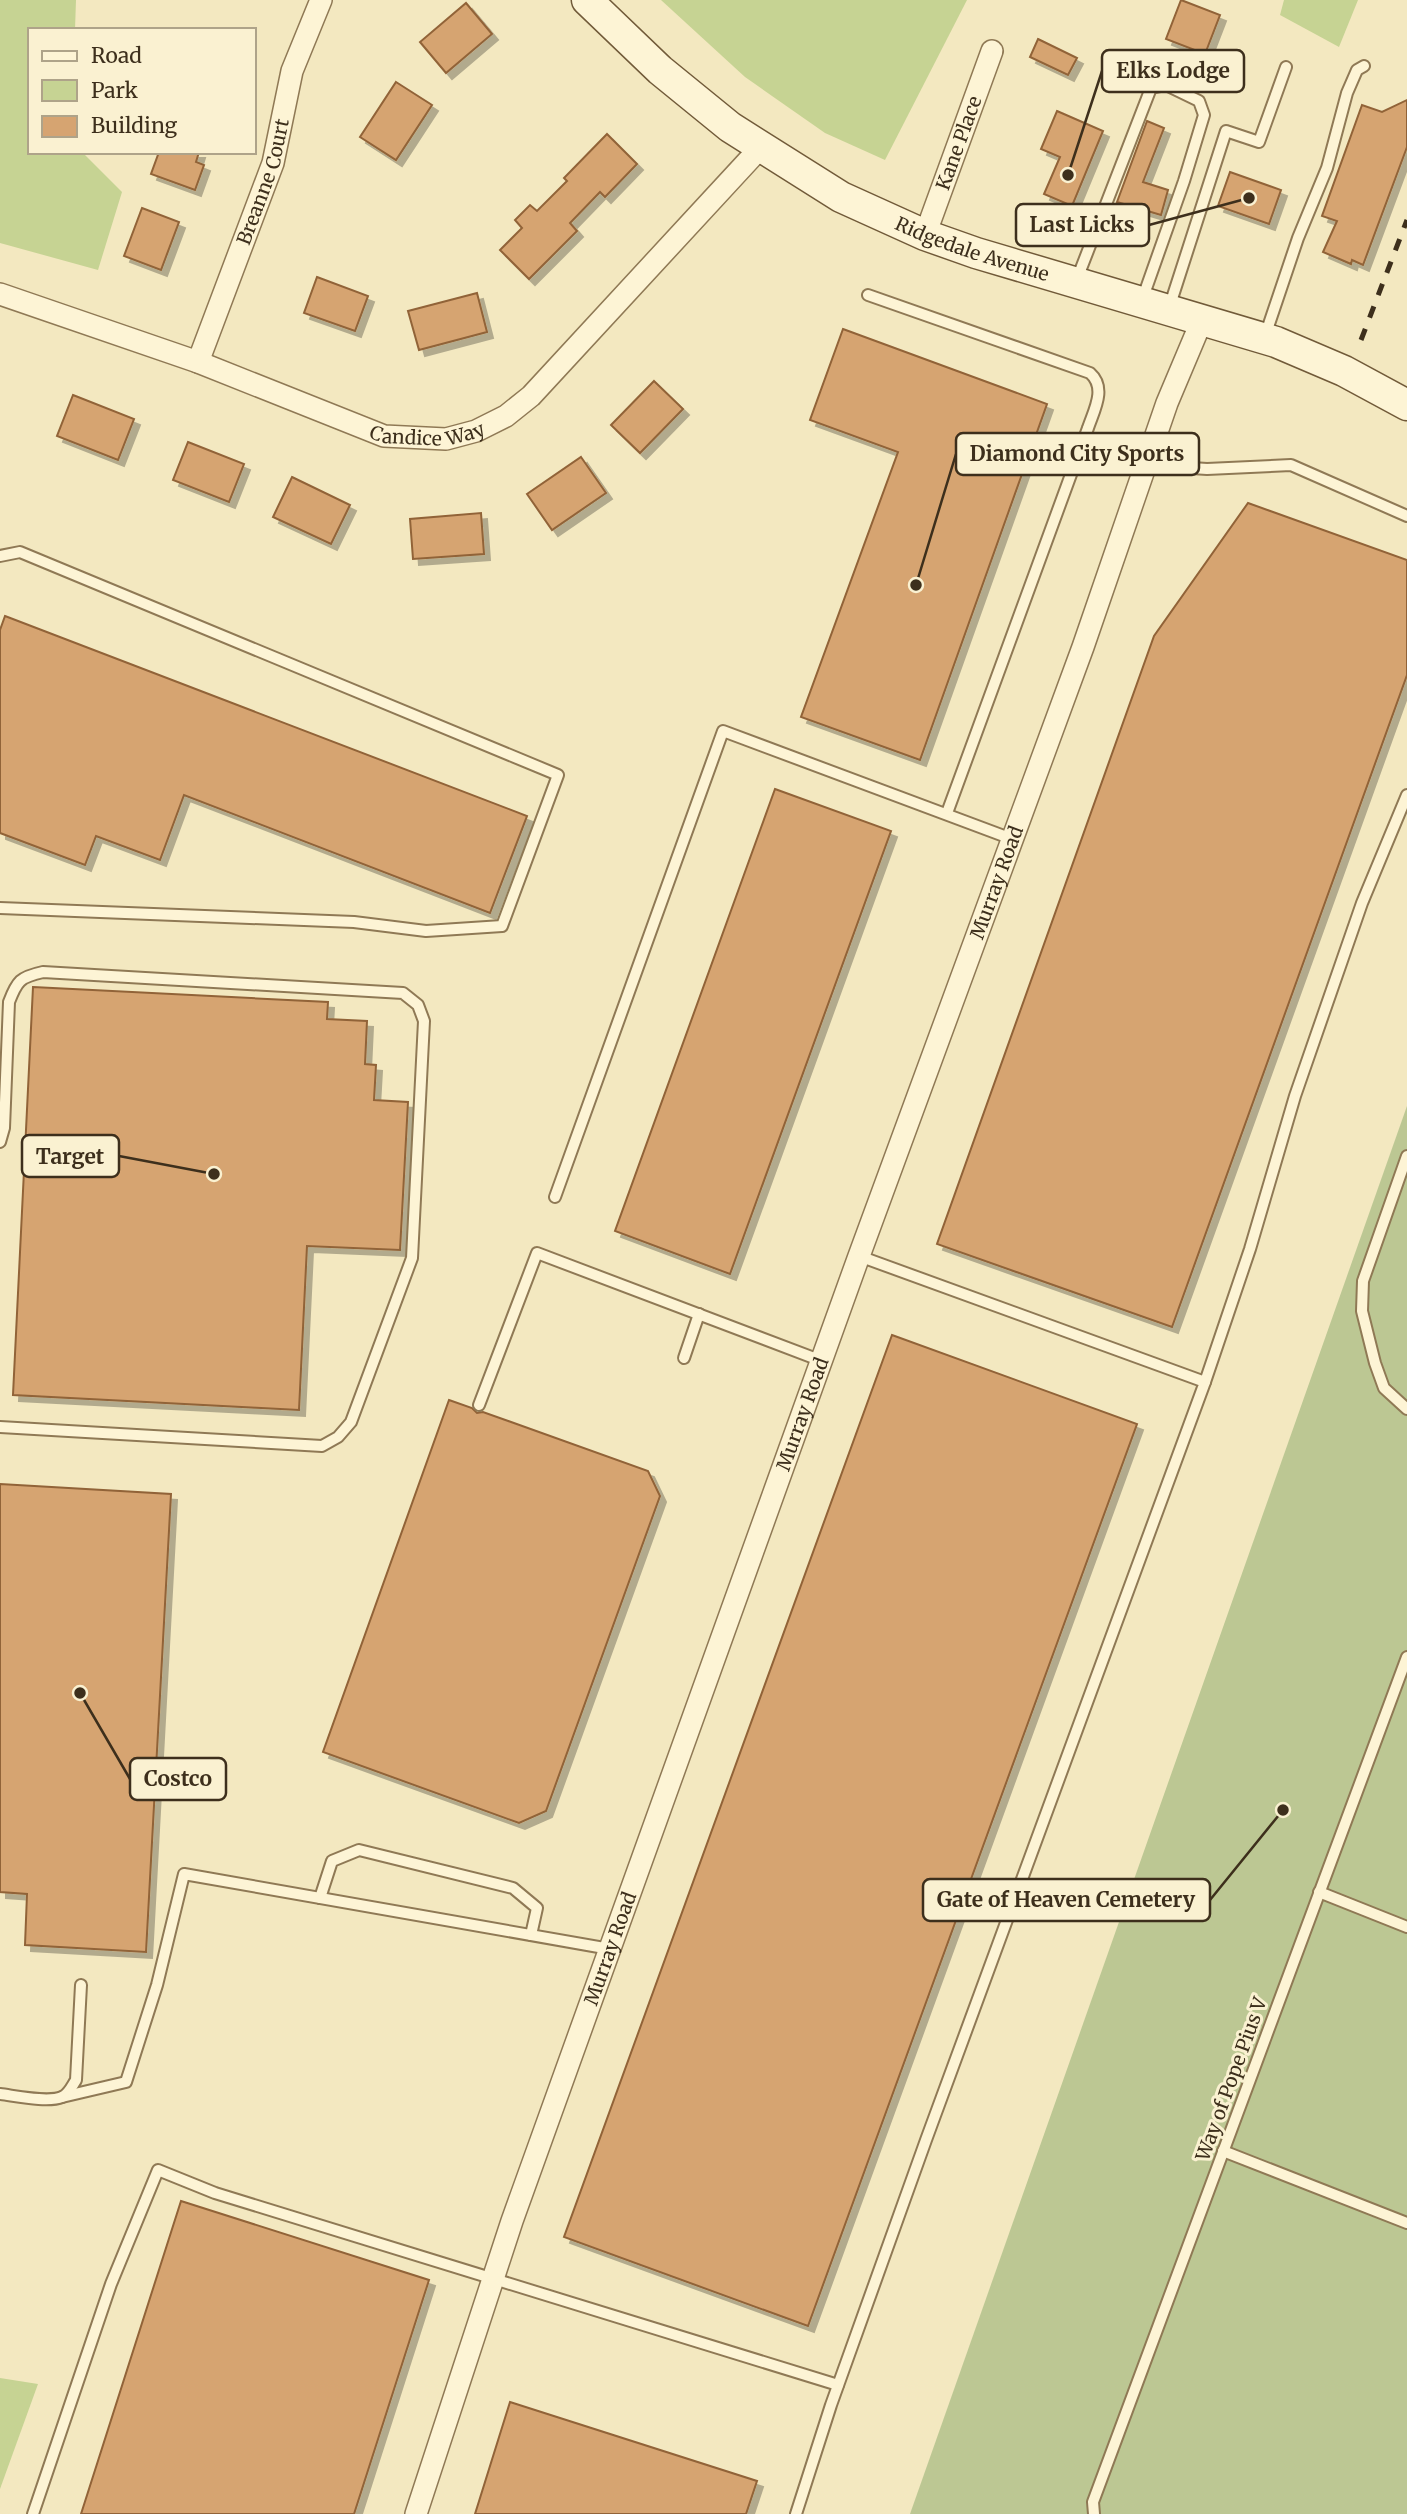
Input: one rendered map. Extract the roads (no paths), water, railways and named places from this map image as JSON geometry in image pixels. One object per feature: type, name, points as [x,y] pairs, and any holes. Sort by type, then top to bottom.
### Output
[{"type":"main road","name":"Ridgedale Avenue","points":[[587,0],[660,70],[730,127],[841,197],[925,235],[976,253],[1264,339],[1344,371],[1407,405]]},
{"type":"street","name":"Breanne Court","points":[[198,362],[273,163],[292,71],[321,0]]},
{"type":"street","name":"Kane Place","points":[[925,235],[992,51]]},
{"type":"street","name":"Candice Way","points":[[0,294],[198,362],[384,436],[446,439],[476,431],[506,416],[531,396],[760,148]]},
{"type":"street","name":"Murray Road","points":[[416,2514],[493,2279],[610,1950],[1167,403],[1202,320]]},
{"type":"lane","points":[[1264,339],[1298,238],[1326,168],[1347,93],[1357,70],[1364,66]]},
{"type":"lane","points":[[1155,306],[1226,131],[1259,142],[1286,67]]},
{"type":"lane","points":[[1075,283],[1151,89],[1166,85],[1199,101],[1204,115],[1184,181],[1155,306]]},
{"type":"lane","points":[[868,295],[1090,373],[1097,380],[1100,392],[947,813]]},
{"type":"lane","points":[[1146,465],[1207,469],[1291,465],[1407,516]]},
{"type":"lane","points":[[0,556],[20,552],[558,775],[502,926],[426,931],[355,922],[0,908]]},
{"type":"lane","points":[[555,1197],[723,731],[1012,839]]},
{"type":"lane","points":[[796,2514],[838,2385],[1205,1382],[1250,1248],[1294,1096],[1362,903],[1407,795]]},
{"type":"lane","points":[[0,1142],[4,1128],[9,1002],[16,984],[27,975],[43,972],[403,993],[418,1005],[424,1021],[412,1258],[352,1422],[338,1437],[322,1446],[0,1427]]},
{"type":"lane","points":[[1407,1156],[1363,1281],[1362,1311],[1384,1388],[1407,1409]]},
{"type":"lane","points":[[479,1405],[537,1253],[822,1361]]},
{"type":"lane","points":[[859,1256],[1205,1382]]},
{"type":"lane","points":[[684,1358],[699,1314]]},
{"type":"lane","name":"Way of Pope Pius V","points":[[1094,2514],[1093,2502],[1407,1657]]},
{"type":"lane","points":[[320,1898],[332,1861],[359,1850],[513,1888],[537,1908],[531,1935]]},
{"type":"lane","points":[[0,2094],[50,2099],[125,2082],[157,1986],[184,1874],[610,1950]]},
{"type":"lane","points":[[1319,1892],[1407,1927]]},
{"type":"lane","points":[[62,2097],[70,2091],[76,2080],[81,1985]]},
{"type":"lane","points":[[1223,2151],[1407,2223]]},
{"type":"lane","points":[[33,2514],[111,2284],[158,2170],[215,2193],[838,2385]]},
{"type":"railway","points":[[1361,340],[1407,220]]},
{"type":"place","name":"Elks Lodge","points":[[1068,175]]},
{"type":"place","name":"Last Licks","points":[[1249,198]]},
{"type":"place","name":"Diamond City Sports","points":[[916,585]]},
{"type":"place","name":"Target","points":[[214,1174]]},
{"type":"place","name":"Costco","points":[[80,1693]]},
{"type":"place","name":"Gate of Heaven Cemetery","points":[[1283,1810]]}]
